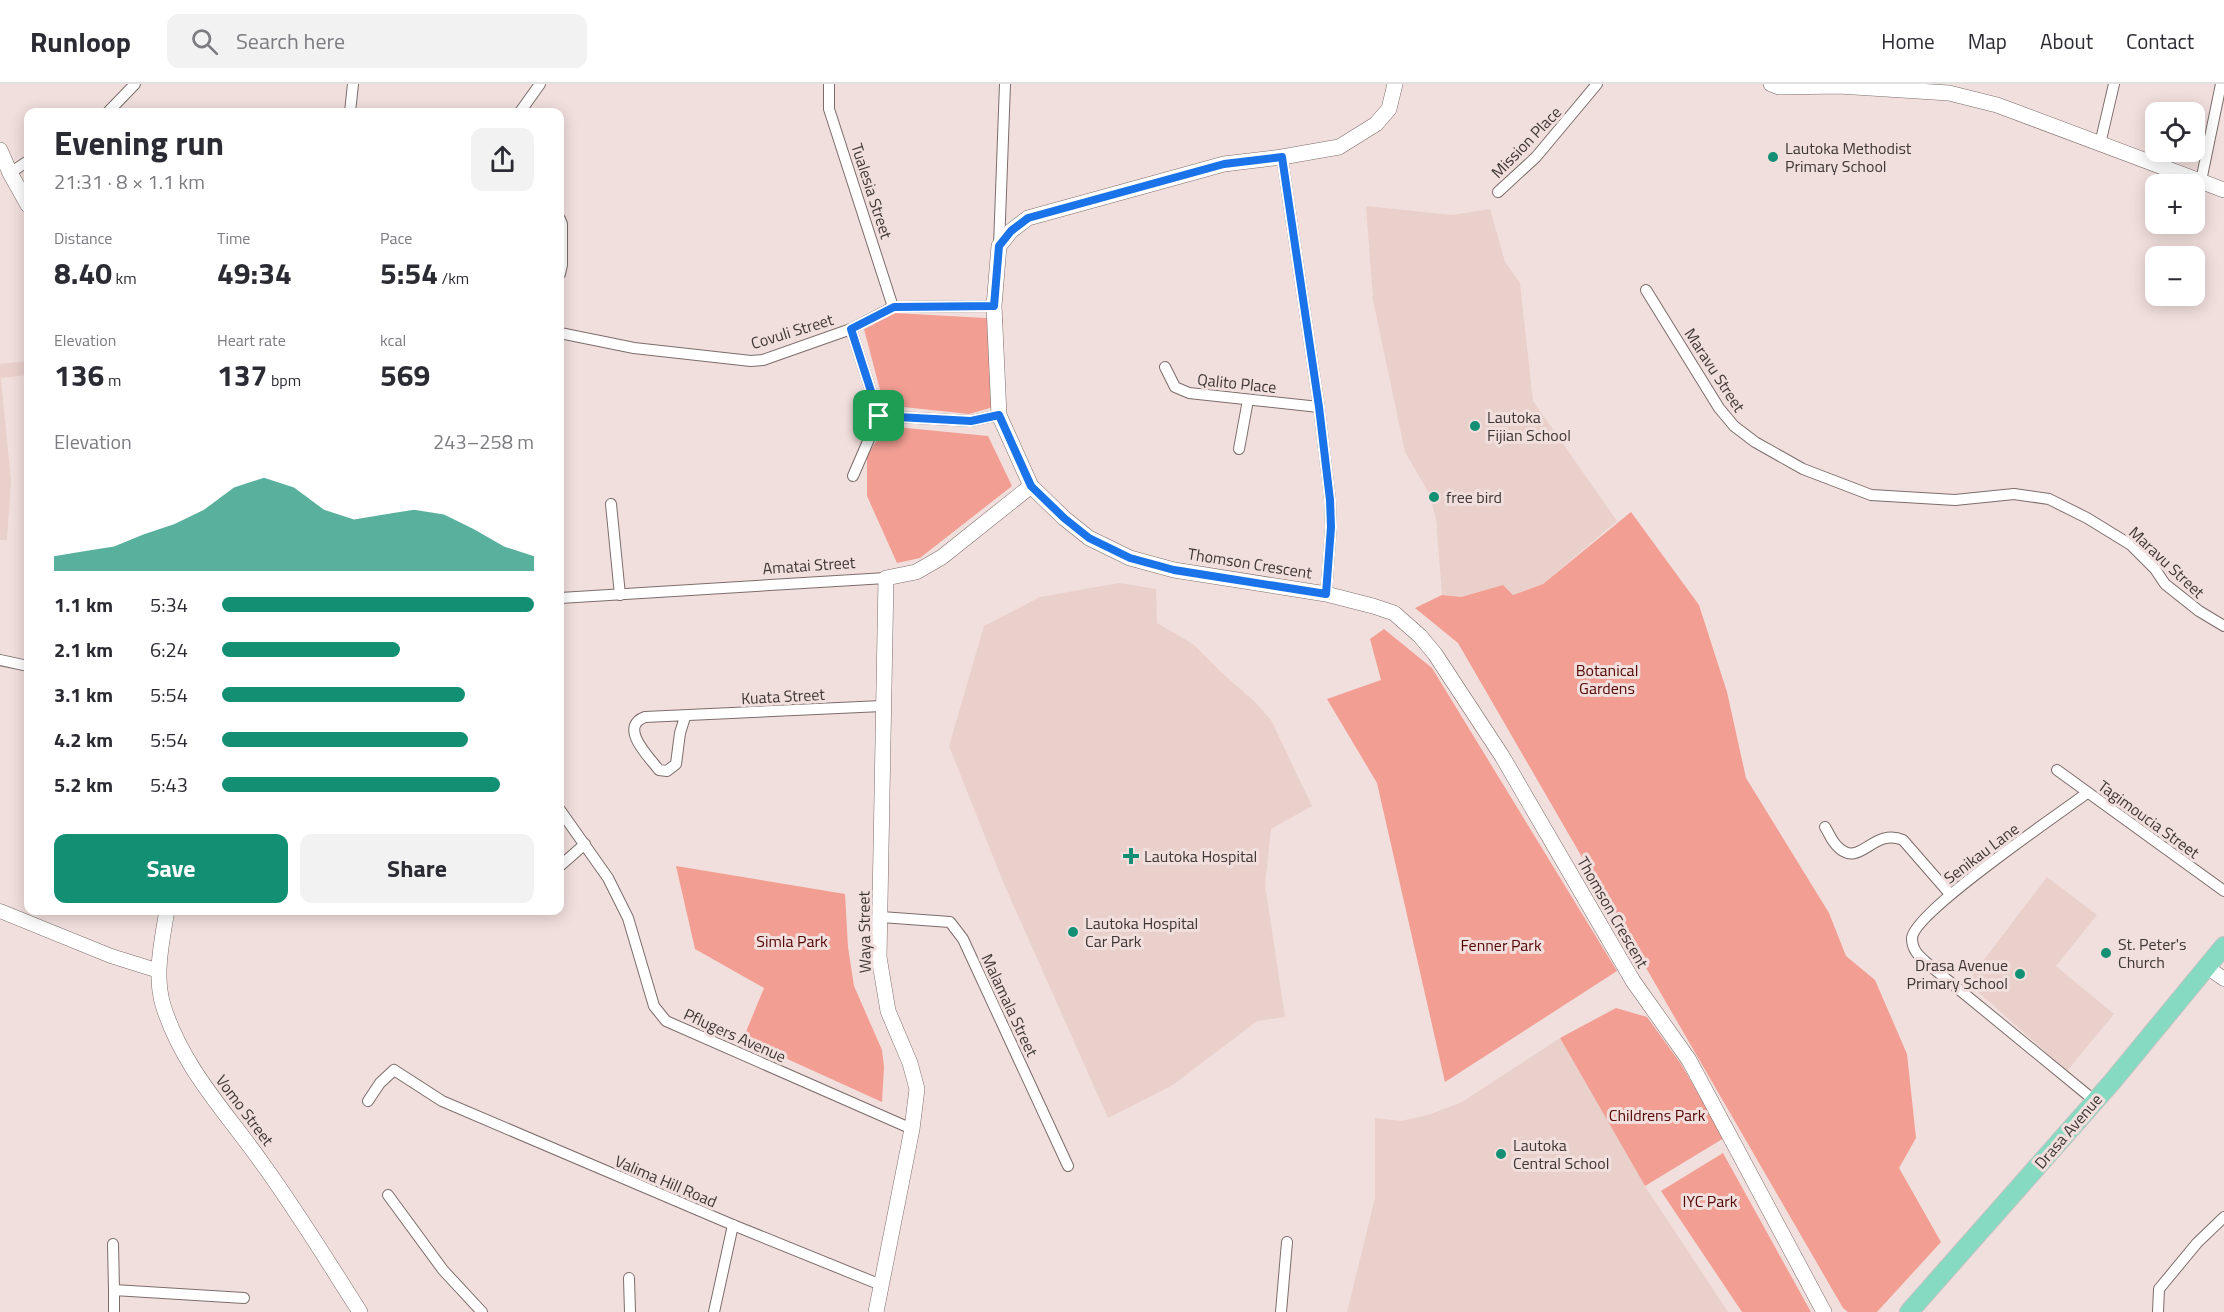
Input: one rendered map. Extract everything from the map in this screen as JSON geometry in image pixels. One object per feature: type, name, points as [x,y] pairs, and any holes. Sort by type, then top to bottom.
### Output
[{"type":"highway","name":"Drasa Avenue","points":[[1909,1312],[2095,1101],[2224,946]]},
{"type":"main road","points":[[999,246],[1011,231],[1028,218],[1224,164],[1339,147],[1376,124],[1389,109],[1395,84]]},
{"type":"main road","points":[[1771,84],[1779,87],[1949,89],[2180,174]]},
{"type":"main road","points":[[0,150],[24,198]]},
{"type":"main road","points":[[2205,183],[2224,190]]},
{"type":"main road","name":"Thomson Crescent","points":[[999,246],[994,306],[999,415],[1031,486],[1089,538],[1130,558],[1174,570],[1326,594],[1394,613],[1420,636],[1435,654],[1502,756],[1633,981],[1689,1060],[1824,1312]]},
{"type":"main road","name":"Amatai Street","points":[[886,578],[916,572],[942,557],[1031,486]]},
{"type":"main road","name":"Waya Street","points":[[876,1312],[912,1129],[917,1089],[910,1063],[888,1011],[879,957],[886,578]]},
{"type":"main road","name":"Vomo Street","points":[[165,915],[159,970],[163,1004],[186,1059],[297,1213],[360,1312]]},
{"type":"street","points":[[112,108],[135,84]]},
{"type":"street","points":[[350,108],[353,84]]},
{"type":"street","points":[[523,108],[540,84]]},
{"type":"street","name":"Tualesia Street","points":[[830,84],[830,109],[894,307]]},
{"type":"street","points":[[999,246],[1005,84]]},
{"type":"street","name":"Mission Place","points":[[1498,192],[1536,157],[1597,84]]},
{"type":"street","points":[[2100,144],[2114,84]]},
{"type":"street","points":[[2203,174],[2221,84]]},
{"type":"street","points":[[1282,157],[1319,407],[1331,527],[1326,594]]},
{"type":"street","points":[[10,172],[24,164]]},
{"type":"street","name":"Maravu Street","points":[[1646,290],[1719,408],[1734,426],[1755,442],[1803,469],[1871,495],[1955,500],[2014,494],[2049,499],[2087,518],[2131,545],[2155,569],[2165,584],[2199,611],[2224,626]]},
{"type":"street","name":"Covuli Street","points":[[564,334],[634,348],[751,361],[770,358],[851,329],[894,307],[994,306]]},
{"type":"street","points":[[851,329],[879,416],[853,476]]},
{"type":"street","name":"Qalito Place","points":[[1165,367],[1170,381],[1180,391],[1319,407]]},
{"type":"street","points":[[1239,449],[1248,400]]},
{"type":"street","points":[[879,416],[971,421],[999,415]]},
{"type":"street","points":[[611,504],[620,595]]},
{"type":"street","name":"Amatai Street","points":[[564,598],[886,578]]},
{"type":"street","points":[[0,660],[24,665]]},
{"type":"street","name":"Kuata Street","points":[[685,717],[680,733],[676,764],[667,771],[659,770],[633,731],[638,720],[645,717],[685,717],[882,706]]},
{"type":"street","name":"Tagimoucia Street","points":[[2057,770],[2224,891]]},
{"type":"street","name":"Senikau Lane","points":[[2087,793],[1950,894],[1916,928],[1912,938],[1914,951],[1928,964],[2095,1101]]},
{"type":"street","name":"Pflugers Avenue","points":[[564,815],[608,878],[628,918],[654,1006],[666,1021],[912,1129]]},
{"type":"street","points":[[1825,827],[1837,846],[1846,853],[1856,853],[1881,838],[1892,836],[1903,840],[1950,894]]},
{"type":"street","points":[[564,862],[585,844]]},
{"type":"street","points":[[0,911],[111,957],[159,970]]},
{"type":"street","name":"Malamala Street","points":[[881,917],[950,922],[963,939],[1068,1166]]},
{"type":"street","points":[[2207,967],[2224,979]]},
{"type":"street","name":"Valima Hill Road","points":[[368,1101],[380,1083],[394,1070],[442,1101],[880,1285]]},
{"type":"street","points":[[388,1195],[443,1270],[482,1312]]},
{"type":"street","points":[[2158,1312],[2159,1289],[2197,1243],[2224,1217]]},
{"type":"street","points":[[714,1312],[733,1225]]},
{"type":"street","points":[[1281,1312],[1287,1242]]},
{"type":"street","points":[[113,1244],[114,1312]]},
{"type":"street","points":[[629,1278],[630,1312]]},
{"type":"street","points":[[114,1290],[243,1298]]},
{"type":"shaded area","name":"Lautoka Fijian School","points":[[1366,206],[1452,215],[1490,209],[1505,262],[1520,283],[1533,401],[1617,521],[1543,584],[1512,595],[1503,585],[1460,597],[1442,595],[1436,519],[1429,493],[1405,452],[1373,300]]},
{"type":"shaded area","points":[[24,361],[24,375],[1,378],[11,481],[7,540],[0,540],[0,364]]},
{"type":"shaded area","name":"Lautoka Hospital","points":[[1119,583],[1156,589],[1157,623],[1193,644],[1271,720],[1312,806],[1271,829],[1265,885],[1285,1017],[1257,1021],[1173,1085],[1108,1118],[1004,884],[949,746],[984,626],[1040,597]]},
{"type":"shaded area","name":"Drasa Avenue Primary School","points":[[2047,877],[2097,915],[2056,966],[2114,1014],[2067,1071],[1967,982]]},
{"type":"shaded area","name":"Lautoka Central School","points":[[1560,1038],[1645,1186],[1728,1312],[1347,1312],[1375,1198],[1375,1118],[1401,1121],[1428,1115],[1462,1102]]},
{"type":"green space","points":[[895,313],[1003,319],[1000,405],[969,414],[884,405],[864,329]]},
{"type":"green space","points":[[886,426],[988,436],[1012,486],[920,558],[897,563],[867,496],[867,456]]},
{"type":"green space","name":"Botanical Gardens","points":[[1631,512],[1699,605],[1727,692],[1746,778],[1829,913],[1846,956],[1875,980],[1907,1054],[1916,1138],[1899,1168],[1941,1242],[1877,1312],[1848,1312],[1843,1308],[1458,643],[1415,608],[1442,595],[1461,597],[1503,585],[1513,595],[1543,584]]},
{"type":"green space","name":"Fenner Park","points":[[1384,629],[1432,668],[1617,971],[1445,1082],[1377,783],[1327,699],[1381,680],[1370,639]]},
{"type":"green space","name":"Simla Park","points":[[676,866],[845,894],[848,947],[854,986],[882,1050],[884,1067],[882,1102],[743,1039],[764,988],[695,949]]},
{"type":"green space","name":"Childrens Park","points":[[1616,1008],[1647,1017],[1681,1064],[1724,1138],[1645,1186],[1560,1038]]},
{"type":"green space","name":"IYC Park","points":[[1723,1153],[1811,1312],[1742,1312],[1661,1191]]},
{"type":"place","name":"Lautoka Methodist Primary School","points":[[1773,157]]},
{"type":"place","name":"Lautoka Fijian School","points":[[1475,426]]},
{"type":"place","name":"free bird","points":[[1434,497]]},
{"type":"place","name":"Lautoka Hospital","points":[[1131,856]]},
{"type":"place","name":"Lautoka Hospital Car Park","points":[[1073,932]]},
{"type":"place","name":"St. Peter's Church","points":[[2106,953]]},
{"type":"place","name":"Drasa Avenue Primary School","points":[[2020,974]]},
{"type":"place","name":"Lautoka Central School","points":[[1501,1154]]},
{"type":"route","points":[[1282,157],[1319,407],[1330,500],[1331,527],[1326,594],[1174,570],[1130,558],[1089,538],[1031,486],[999,415],[971,421],[879,416],[851,329],[894,307],[994,306],[999,246],[1011,231],[1028,218],[1224,164],[1282,157]]}]
